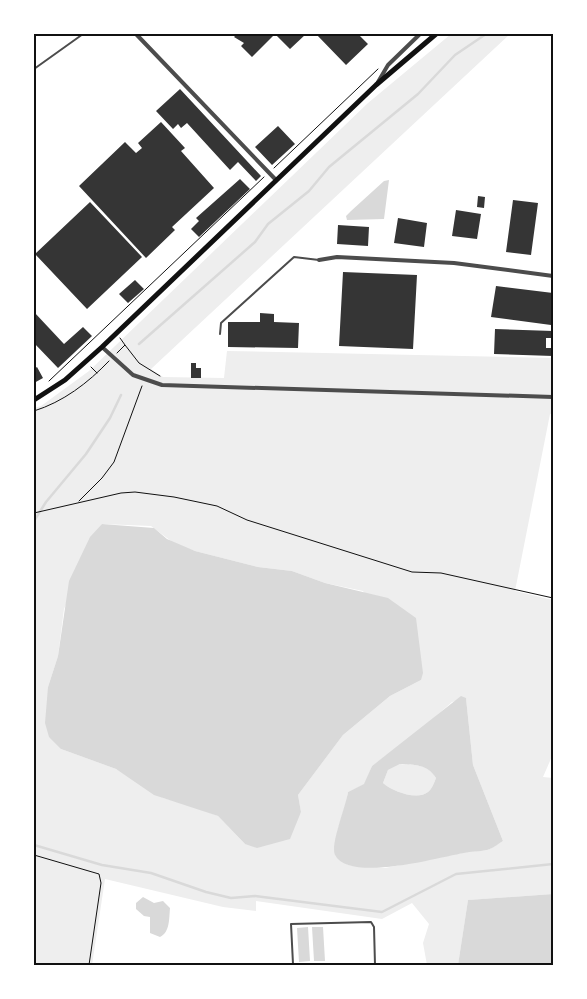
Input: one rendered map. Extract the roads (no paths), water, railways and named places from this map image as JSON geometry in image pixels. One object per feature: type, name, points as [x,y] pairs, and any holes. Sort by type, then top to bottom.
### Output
[{"type":"main road","points":[[34,400],[65,380],[102,347],[376,85],[436,34]]},
{"type":"street","points":[[136,34],[276,180]]},
{"type":"street","points":[[376,85],[388,65],[420,34]]},
{"type":"street","points":[[319,260],[337,257],[454,263],[553,276]]},
{"type":"street","points":[[102,347],[133,375],[144,381],[162,385],[553,397]]},
{"type":"lane","points":[[34,69],[82,34]]},
{"type":"lane","points":[[220,334],[221,323],[294,257],[319,260]]},
{"type":"lane","points":[[295,965],[293,964],[292,924],[371,922],[374,927],[375,965],[364,965]]},
{"type":"waterway","points":[[139,344],[255,242],[268,224],[309,191],[329,167],[418,94],[455,55],[486,34]]},
{"type":"waterway","points":[[34,521],[46,502],[86,454],[110,418],[121,395]]},
{"type":"waterway","points":[[34,845],[102,865],[151,873],[206,892],[231,898],[255,896],[382,912],[456,874],[553,864]]}]
